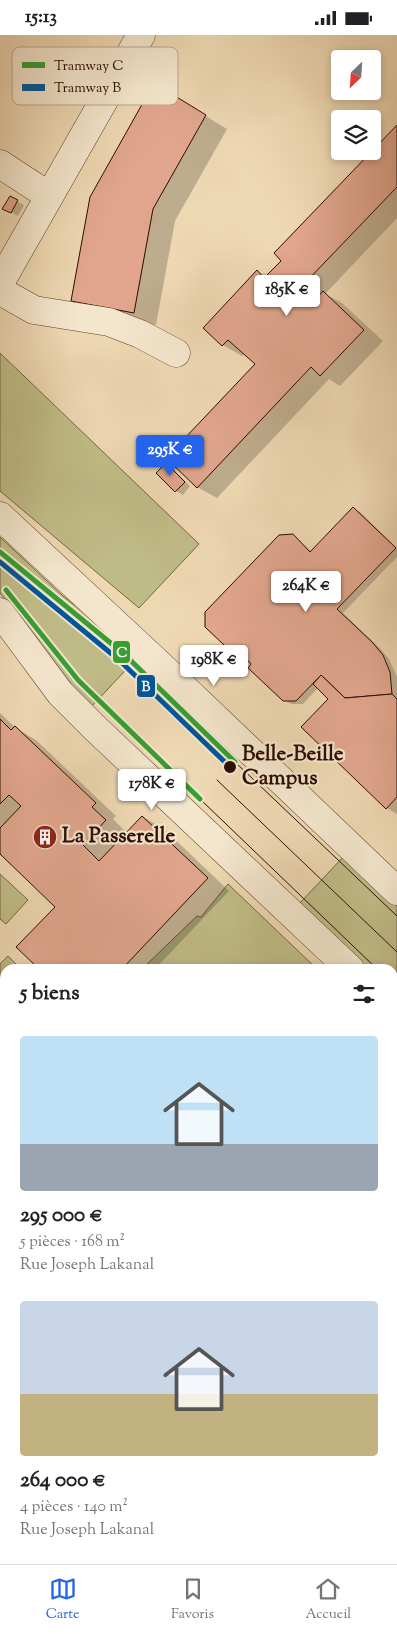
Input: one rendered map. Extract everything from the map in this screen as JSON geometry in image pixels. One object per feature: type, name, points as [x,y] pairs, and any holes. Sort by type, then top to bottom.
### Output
[{"type":"street","points":[[134,47],[141,35]]},
{"type":"street","points":[[0,283],[101,105]]},
{"type":"street","points":[[0,164],[49,196]]},
{"type":"street","points":[[0,291],[34,310],[109,322],[140,334],[176,353]]},
{"type":"street","points":[[0,516],[394,882]]},
{"type":"street","points":[[0,612],[60,693],[345,964]]},
{"type":"shaded area","points":[[0,353],[199,544],[139,608],[0,491]]},
{"type":"shaded area","points":[[0,537],[63,596],[108,631],[137,658],[92,706],[72,688],[0,593]]},
{"type":"shaded area","points":[[344,856],[397,906],[397,964],[361,964],[299,904]]},
{"type":"shaded area","points":[[0,874],[28,900],[6,924],[0,919]]},
{"type":"shaded area","points":[[228,884],[312,964],[147,964],[197,916],[201,917]]},
{"type":"shaded area","points":[[8,956],[16,964],[0,964]]},
{"type":"building","points":[[178,98],[206,115],[153,209],[134,313],[71,301],[90,197],[142,105],[178,105]]},
{"type":"building","points":[[397,125],[397,187],[304,284],[318,297],[323,291],[364,330],[320,376],[311,367],[197,488],[166,458],[255,364],[228,340],[222,346],[203,328],[257,270],[264,278],[281,261],[274,253],[363,160],[381,160],[381,142]]},
{"type":"building","points":[[10,196],[18,200],[11,213],[2,209]]},
{"type":"building","points":[[166,463],[185,482],[175,492],[156,473]]},
{"type":"building","points":[[353,507],[396,548],[337,609],[383,655],[390,672],[392,694],[345,698],[321,675],[296,701],[283,701],[248,668],[251,664],[245,657],[241,661],[205,627],[205,612],[279,535],[293,534],[310,552]]},
{"type":"building","points":[[321,675],[345,698],[392,694],[397,699],[397,797],[386,809],[301,727],[328,699],[313,684]]},
{"type":"building","name":"La Passerelle","points":[[0,719],[11,730],[15,726],[96,803],[92,807],[106,820],[83,845],[99,861],[142,816],[208,878],[127,964],[34,964],[16,947],[55,907],[0,854],[0,828],[21,806],[9,795],[0,804]]},
{"type":"tram line","name":"C","points":[[0,552],[124,654],[235,762]]},
{"type":"tram line","name":"B","points":[[0,562],[119,660],[230,767]]},
{"type":"tram line","name":"C","points":[[6,590],[78,680],[200,799]]},
{"type":"tram line","points":[[235,762],[397,916]]},
{"type":"tram line","points":[[217,780],[397,952]]},
{"type":"tram line","points":[[200,799],[372,964]]},
{"type":"place","name":"Belle-Beille Campus","points":[[230,767]]},
{"type":"place","name":"La Passerelle","points":[[45,837]]}]
